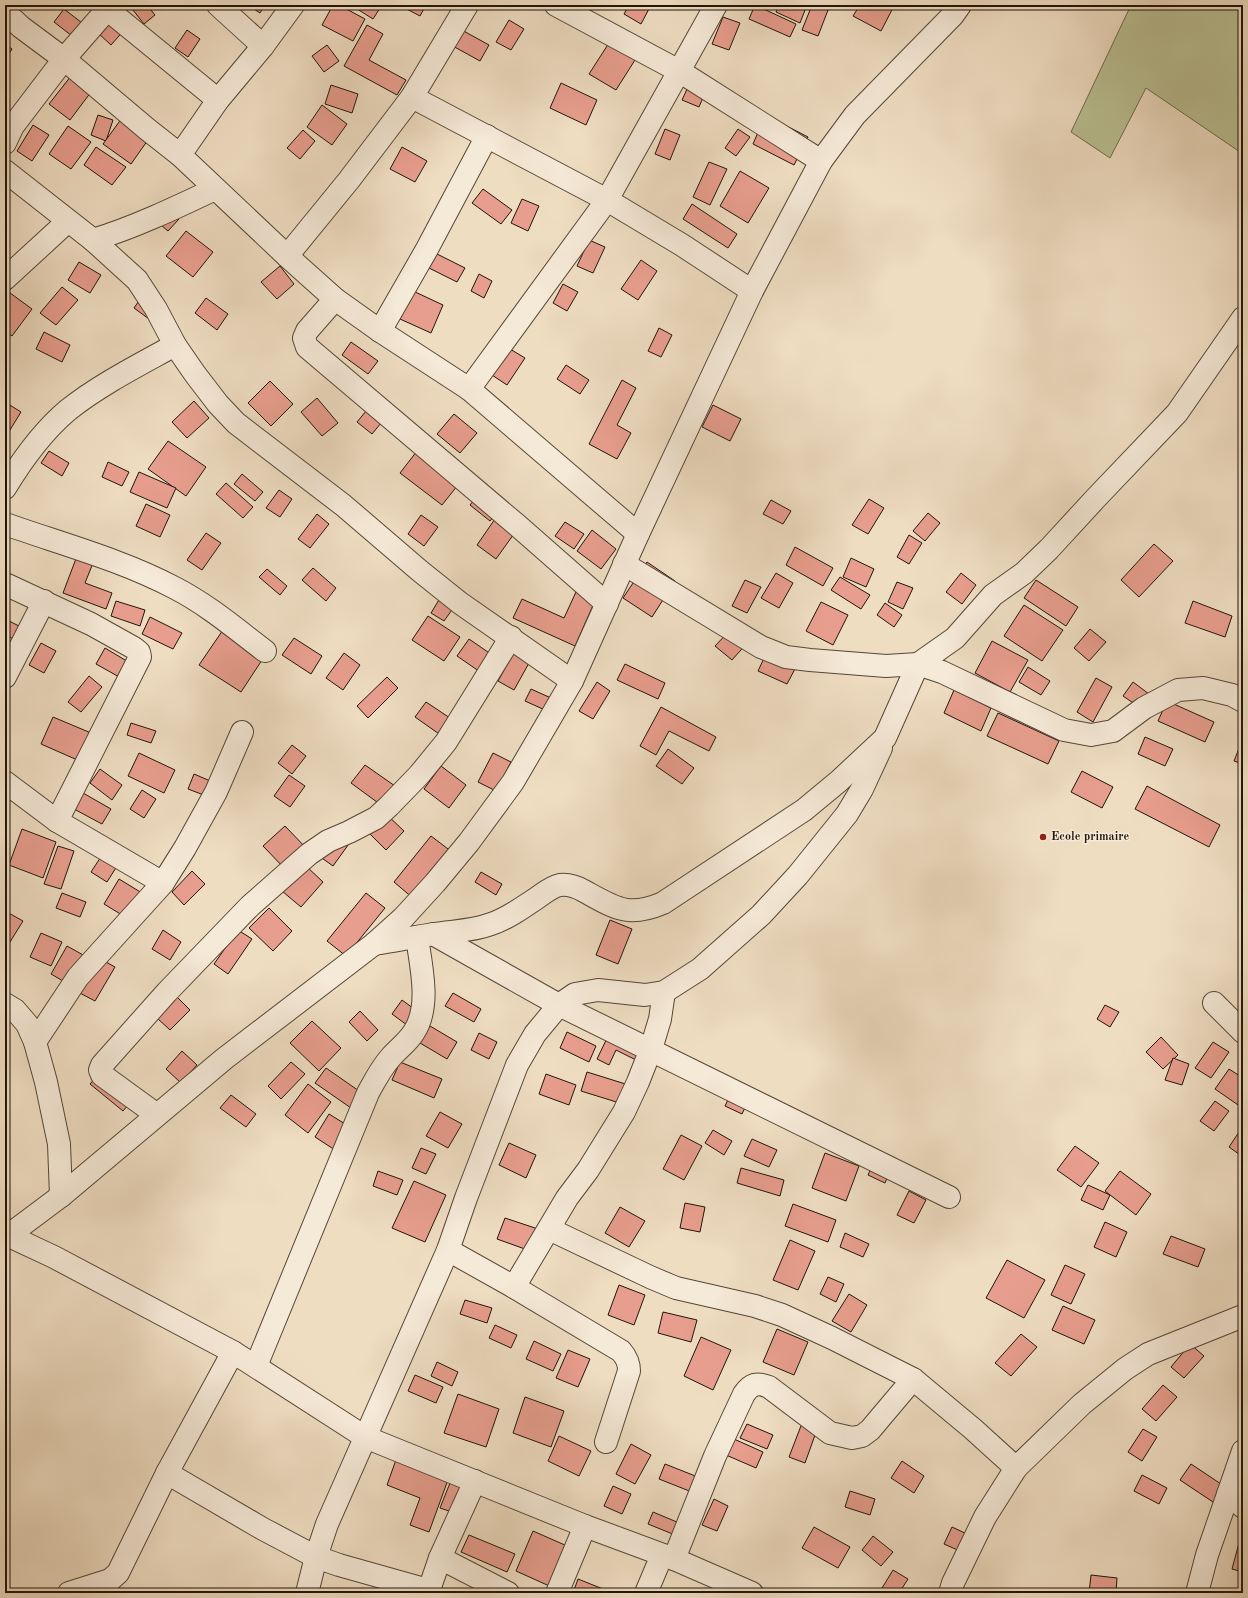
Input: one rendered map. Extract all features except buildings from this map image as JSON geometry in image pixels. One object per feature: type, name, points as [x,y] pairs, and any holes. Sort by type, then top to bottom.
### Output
[{"type":"street","points":[[218,5],[263,46]]},
{"type":"street","points":[[180,155],[218,100],[263,46],[293,5]]},
{"type":"street","points":[[287,256],[350,180],[412,97],[467,5]]},
{"type":"street","points":[[556,5],[679,71],[821,161]]},
{"type":"street","points":[[469,389],[607,200],[716,5]]},
{"type":"street","points":[[5,142],[13,126],[64,59],[109,7],[218,100]]},
{"type":"street","points":[[6,1236],[61,1196],[224,1059],[374,944],[402,918],[435,883],[469,842],[513,782],[572,681],[624,564],[752,291],[821,161],[856,115],[950,8]]},
{"type":"street","points":[[5,12],[21,27],[64,59],[180,155],[335,299],[380,331],[469,389],[638,534]]},
{"type":"street","points":[[412,97],[607,200],[682,245],[752,291]]},
{"type":"street","points":[[380,331],[427,249],[487,136]]},
{"type":"street","points":[[5,171],[93,240],[137,280],[156,309],[175,345],[195,374],[213,398],[236,423],[343,505],[460,603],[511,637],[572,681]]},
{"type":"street","points":[[93,240],[144,221],[215,189]]},
{"type":"street","points":[[5,279],[68,221]]},
{"type":"street","points":[[335,299],[307,331],[304,338],[307,347],[517,525],[607,604]]},
{"type":"street","points":[[307,1593],[326,1524],[448,1250],[466,1198],[517,1065],[535,1034],[559,1005],[575,994],[598,990],[645,995],[664,992],[700,969],[761,915],[798,875],[847,814],[862,789],[918,664],[955,638],[994,595],[1024,573],[1049,550],[1176,413],[1243,318]]},
{"type":"street","points":[[5,488],[41,438],[68,410],[102,386],[175,345]]},
{"type":"street","points":[[5,524],[139,570],[177,589],[202,604],[265,651]]},
{"type":"street","points":[[624,564],[761,647],[786,657],[886,666],[918,664],[942,672],[1064,730],[1091,735],[1113,731],[1144,708],[1178,690],[1203,688],[1232,695],[1243,701]]},
{"type":"street","points":[[5,584],[92,624],[128,645],[138,652],[140,657],[57,821]]},
{"type":"street","points":[[5,677],[44,601]]},
{"type":"street","points":[[157,1115],[102,1074],[100,1070],[102,1065],[167,992],[250,906],[308,854],[328,841],[376,818],[419,775],[446,742],[511,637]]},
{"type":"street","points":[[35,1042],[78,977],[163,883],[185,848],[216,792],[242,732]]},
{"type":"street","points":[[374,944],[425,935],[470,930],[492,924],[514,914],[549,890],[560,885],[569,885],[612,906],[626,911],[648,909],[663,903],[804,810],[839,781],[885,738]]},
{"type":"street","points":[[5,782],[57,821],[163,883]]},
{"type":"street","points":[[425,935],[559,1005],[949,1197]]},
{"type":"street","points":[[256,1366],[368,1093],[378,1074],[390,1058],[414,1033],[422,1016],[425,935]]},
{"type":"street","points":[[514,1287],[568,1198],[588,1170],[624,1112],[651,1050],[660,1019],[664,992]]},
{"type":"street","points":[[1214,1003],[1243,1032]]},
{"type":"street","points":[[5,1004],[15,1010],[27,1024],[35,1042],[46,1082],[58,1144],[61,1196]]},
{"type":"street","points":[[549,1229],[676,1288],[727,1299],[782,1315],[832,1338],[912,1379],[973,1429],[1016,1468]]},
{"type":"street","points":[[6,1236],[54,1257],[233,1352],[365,1437],[475,1480],[585,1526],[668,1557],[752,1593]]},
{"type":"street","points":[[448,1250],[514,1287],[621,1351],[626,1356],[629,1364],[629,1371],[606,1442]]},
{"type":"street","points":[[950,1593],[953,1583],[985,1518],[1016,1468],[1082,1404],[1125,1369],[1148,1354],[1243,1316]]},
{"type":"street","points":[[69,1593],[110,1580],[118,1573],[167,1472],[233,1352]]},
{"type":"street","points":[[646,1593],[668,1557],[744,1394],[749,1387],[755,1384],[762,1384],[769,1387],[830,1433],[852,1438],[862,1436],[870,1430],[912,1379]]},
{"type":"street","points":[[1198,1593],[1206,1555],[1235,1500],[1243,1451]]},
{"type":"street","points":[[167,1472],[263,1529],[316,1557],[428,1592],[440,1558],[475,1480]]},
{"type":"street","points":[[557,1593],[585,1526]]},
{"type":"street","points":[[440,1558],[508,1593]]},
{"type":"green space","points":[[1131,5],[1243,5],[1243,154],[1146,88],[1110,158],[1071,132]]},
{"type":"place","name":"Ecole primaire","points":[[1043,837]]}]
